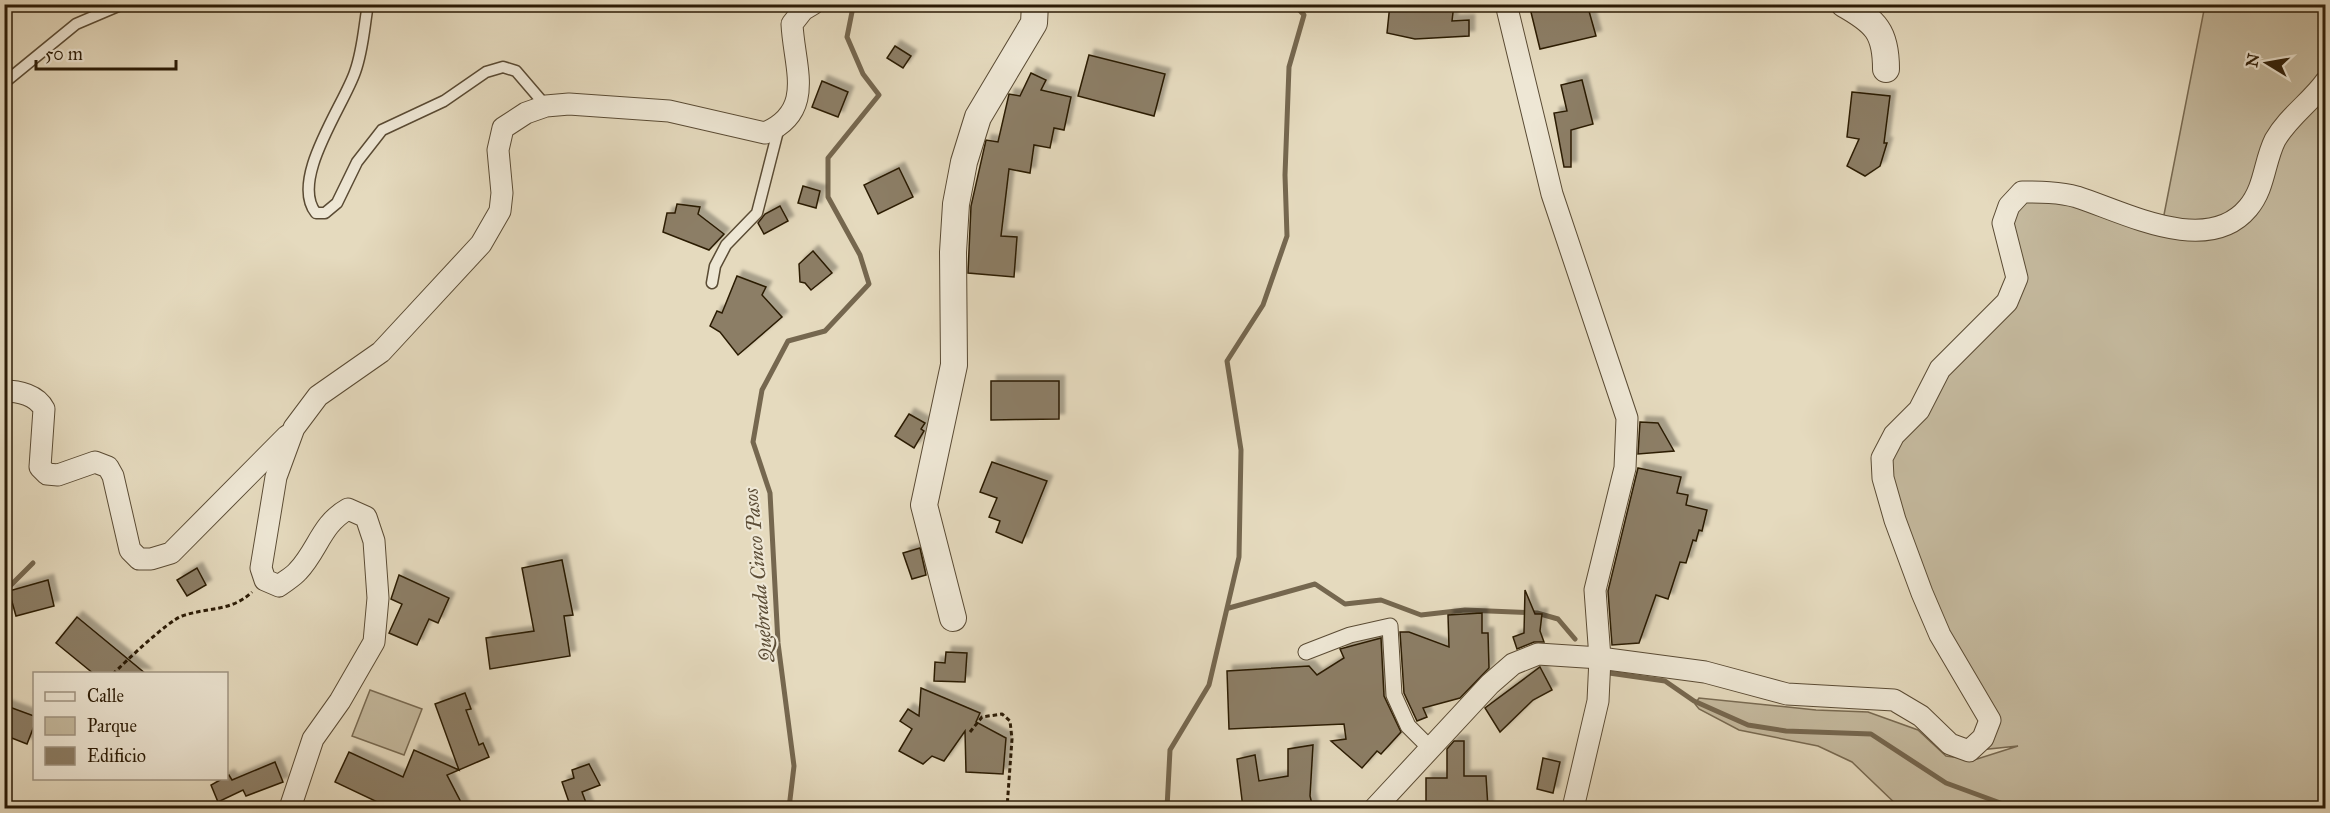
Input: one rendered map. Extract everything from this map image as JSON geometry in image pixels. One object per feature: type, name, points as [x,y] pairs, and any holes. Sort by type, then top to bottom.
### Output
[{"type":"street","points":[[4,391],[23,393],[40,402],[44,409],[40,467],[47,474],[58,475],[95,462],[108,467],[113,476],[130,550],[139,559],[151,559],[171,553],[294,428],[318,396],[381,352],[481,244],[500,211],[502,193],[498,150],[502,128],[526,113],[546,106],[569,104],[669,111],[765,133],[779,127],[796,108],[799,85],[792,24],[803,10],[813,4]]},
{"type":"street","points":[[953,618],[924,505],[954,365],[953,252],[956,204],[964,162],[978,117],[1034,23],[1035,4]]},
{"type":"street","points":[[1506,4],[1523,82],[1552,194],[1627,417],[1625,468],[1595,590],[1600,658],[1598,701],[1573,808]]},
{"type":"street","points":[[1844,4],[1877,27],[1885,40],[1886,69]]},
{"type":"street","points":[[1375,808],[1490,684],[1513,664],[1538,654],[1600,658],[1705,672],[1787,694],[1894,700],[1921,716],[1950,744],[1969,750],[1983,738],[1990,720],[1940,635],[1922,593],[1895,520],[1883,478],[1882,458],[1894,435],[1919,410],[1940,369],[2007,302],[2017,278],[2002,223],[2009,206],[2022,192],[2049,192],[2075,197],[2131,219],[2183,230],[2213,227],[2235,220],[2259,193],[2276,140],[2294,115],[2325,81]]},
{"type":"street","points":[[291,808],[313,739],[340,701],[374,642],[378,598],[374,541],[366,517],[348,509],[335,516],[325,527],[298,571],[279,586],[265,580],[261,568],[276,477],[294,428]]},
{"type":"street","points":[[1306,652],[1350,635],[1390,626],[1394,695],[1408,726],[1431,750]]},
{"type":"street","points":[[1393,808],[1396,787]]},
{"type":"lane","points":[[4,83],[76,24],[123,4]]},
{"type":"lane","points":[[368,4],[362,47],[355,74],[327,124],[314,168],[309,189],[310,206],[316,213],[331,210],[338,203],[357,162],[382,130],[444,101],[495,68],[516,71],[546,106]]},
{"type":"lane","points":[[712,282],[715,266],[726,245],[757,213],[779,127]]},
{"type":"path","points":[[115,672],[134,652],[179,617],[240,603],[265,580]]},
{"type":"path","points":[[970,732],[982,717],[1002,714],[1010,721],[1012,740],[1007,808]]},
{"type":"path","points":[[254,808],[267,808]]},
{"type":"green space","points":[[2205,5],[2325,5],[2325,808],[1900,808],[1852,762],[1818,746],[1739,730],[1699,709],[1695,704],[1699,698],[1816,710],[1868,712],[1918,730],[1946,756],[1974,760],[2018,746],[1969,751],[1990,720],[1940,635],[1882,458],[2017,278],[2003,223],[2022,192],[2162,225]]},
{"type":"green space","points":[[370,690],[422,709],[404,755],[352,736]]},
{"type":"building","points":[[1390,4],[1454,4],[1452,21],[1469,20],[1469,36],[1415,39],[1387,33]]},
{"type":"building","points":[[1529,4],[1587,4],[1596,36],[1540,49]]},
{"type":"building","points":[[895,46],[911,56],[903,68],[887,58]]},
{"type":"building","points":[[1089,55],[1165,74],[1154,116],[1078,96]]},
{"type":"building","points":[[1031,73],[1046,80],[1041,90],[1071,97],[1064,130],[1054,128],[1050,148],[1034,145],[1030,173],[1009,169],[1001,236],[1017,237],[1014,277],[968,273],[971,206],[986,140],[998,142],[1009,94],[1020,96]]},
{"type":"building","points":[[1582,80],[1593,124],[1571,130],[1571,167],[1564,167],[1554,113],[1567,111],[1561,85]]},
{"type":"building","points":[[822,81],[848,92],[838,117],[812,107]]},
{"type":"building","points":[[1852,92],[1890,96],[1884,143],[1887,143],[1880,166],[1865,176],[1847,166],[1859,139],[1847,137]]},
{"type":"building","points":[[899,168],[913,197],[878,214],[864,185]]},
{"type":"building","points":[[803,186],[820,191],[816,208],[798,203]]},
{"type":"building","points":[[677,204],[700,207],[698,214],[724,234],[709,250],[663,232],[667,213],[675,213]]},
{"type":"building","points":[[780,206],[788,221],[764,234],[758,223],[765,214]]},
{"type":"building","points":[[813,251],[832,273],[811,290],[805,283],[800,282],[799,264]]},
{"type":"building","points":[[737,276],[766,287],[762,295],[782,317],[738,355],[720,332],[710,326],[717,311],[722,313]]},
{"type":"building","points":[[991,381],[1059,381],[1059,419],[991,420]]},
{"type":"building","points":[[909,414],[925,423],[921,429],[924,431],[914,448],[895,436]]},
{"type":"building","points":[[1640,422],[1658,423],[1674,451],[1638,454]]},
{"type":"building","points":[[992,462],[1047,481],[1022,543],[996,532],[1000,521],[989,517],[997,498],[980,492]]},
{"type":"building","points":[[1638,468],[1681,477],[1677,493],[1688,495],[1686,505],[1707,510],[1702,531],[1699,530],[1696,541],[1693,540],[1686,563],[1680,562],[1668,599],[1656,595],[1639,643],[1612,645],[1608,591]]},
{"type":"building","points":[[920,548],[926,575],[912,579],[903,553]]},
{"type":"building","points":[[562,560],[573,615],[564,616],[570,656],[490,669],[486,638],[534,631],[522,568]]},
{"type":"building","points":[[197,568],[206,585],[187,596],[177,580]]},
{"type":"building","points":[[399,575],[449,598],[438,623],[429,619],[417,645],[389,633],[402,604],[391,599]]},
{"type":"building","points":[[48,580],[54,606],[16,616],[9,591]]},
{"type":"building","points":[[1525,590],[1535,614],[1542,614],[1540,631],[1544,642],[1534,642],[1517,649],[1513,637],[1524,633]]},
{"type":"building","points":[[1482,613],[1482,633],[1488,633],[1489,668],[1460,698],[1423,708],[1427,717],[1417,721],[1404,693],[1400,632],[1409,632],[1449,647],[1448,615]]},
{"type":"building","points":[[77,617],[144,672],[92,672],[56,643]]},
{"type":"building","points":[[1381,638],[1384,696],[1401,732],[1381,754],[1377,751],[1362,768],[1331,741],[1346,739],[1344,724],[1229,729],[1227,671],[1309,666],[1317,675],[1344,658],[1340,649]]},
{"type":"building","points":[[946,652],[967,653],[965,682],[934,681],[935,662],[945,663]]},
{"type":"building","points":[[1540,667],[1552,690],[1533,700],[1500,732],[1485,708]]},
{"type":"building","points":[[921,688],[980,713],[976,722],[1006,738],[1003,774],[966,772],[965,731],[944,761],[932,756],[923,764],[899,751],[912,729],[900,721],[908,709],[919,716]]},
{"type":"building","points":[[465,693],[471,709],[466,710],[479,745],[483,743],[489,757],[459,770],[435,704]]},
{"type":"building","points":[[4,705],[33,716],[33,729],[27,744],[4,735]]},
{"type":"building","points":[[1454,741],[1464,741],[1464,776],[1486,776],[1488,808],[1426,808],[1426,778],[1447,778],[1447,749]]},
{"type":"building","points":[[1313,745],[1310,796],[1313,808],[1243,808],[1237,759],[1255,755],[1259,781],[1288,776],[1288,749]]},
{"type":"building","points":[[414,750],[459,770],[447,775],[464,808],[390,808],[335,782],[349,752],[403,777]]},
{"type":"building","points":[[1543,758],[1560,762],[1553,793],[1537,789]]},
{"type":"building","points":[[275,762],[283,782],[246,796],[243,790],[218,802],[211,785],[220,780],[228,780],[229,775],[232,780]]},
{"type":"building","points":[[589,764],[600,785],[582,792],[588,808],[571,808],[562,782],[574,778],[572,770]]},
{"type":"waterway","name":"Quebrada Cinco Pasos","points":[[789,808],[794,766],[778,643],[770,493],[753,442],[762,390],[788,341],[825,331],[869,284],[860,255],[828,197],[828,158],[879,95],[863,74],[847,37],[853,7],[861,4]]},
{"type":"waterway","points":[[1167,808],[1170,750],[1209,685],[1239,557],[1241,450],[1227,361],[1263,305],[1287,236],[1285,175],[1289,67],[1304,15],[1294,4]]},
{"type":"waterway","points":[[4,592],[33,563]]},
{"type":"waterway","points":[[1229,608],[1315,584],[1345,604],[1381,600],[1421,615],[1465,610],[1537,613],[1558,619],[1575,639]]},
{"type":"waterway","points":[[1609,673],[1665,681],[1694,701],[1748,725],[1786,731],[1871,734],[1946,783],[2014,808]]}]
